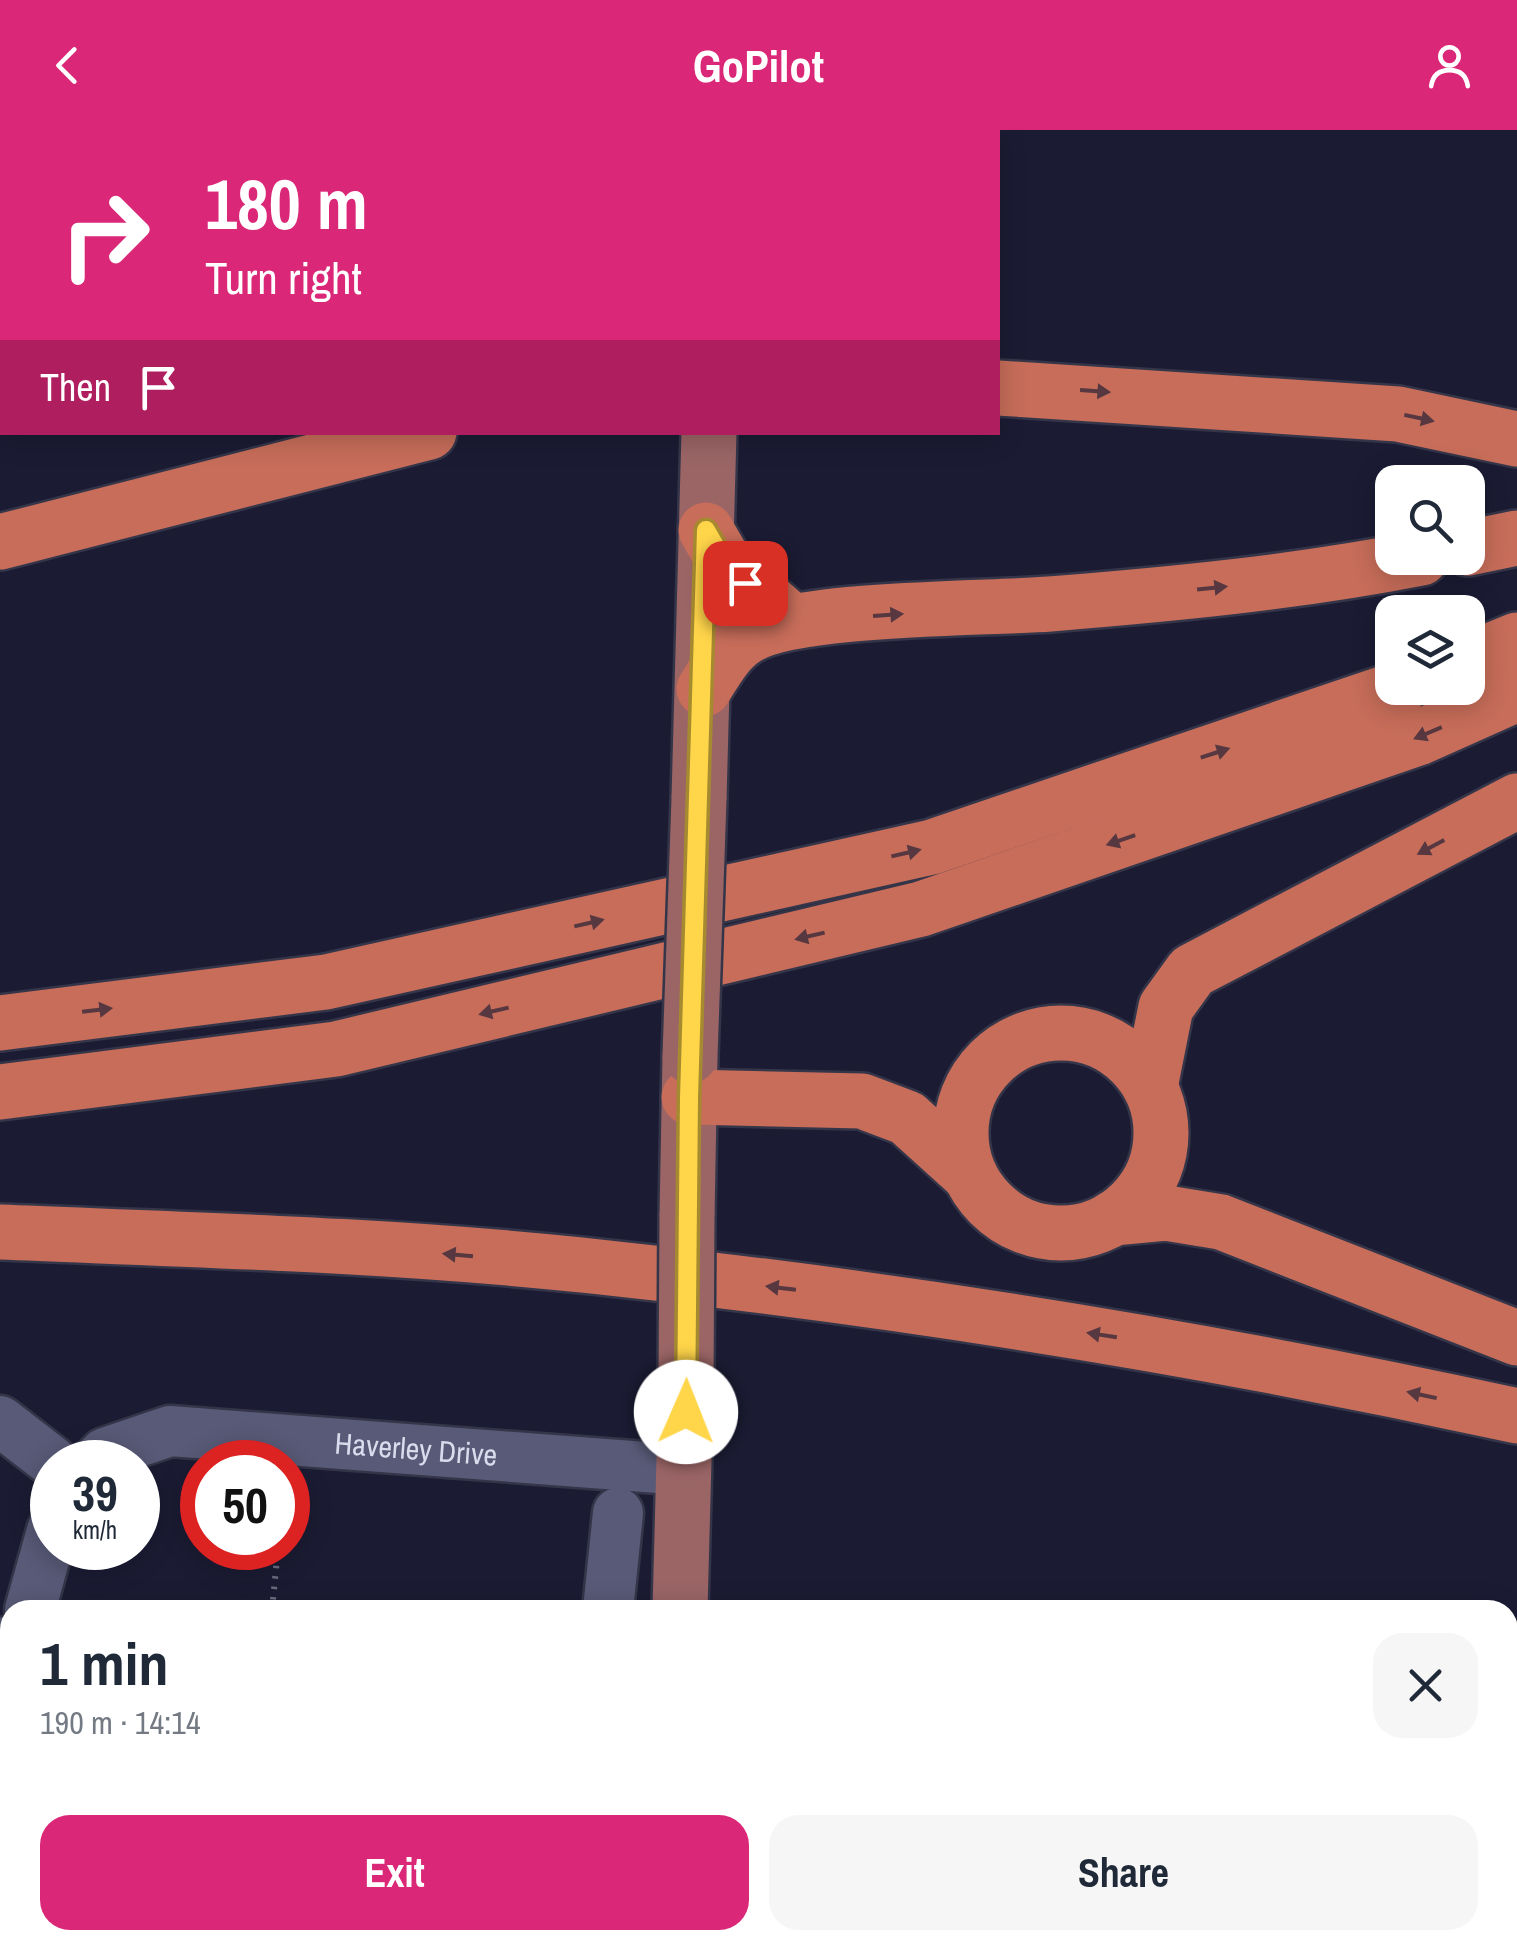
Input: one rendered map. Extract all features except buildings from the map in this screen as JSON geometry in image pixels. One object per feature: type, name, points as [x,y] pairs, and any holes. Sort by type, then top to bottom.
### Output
[{"type":"highway","points":[[1000,388],[1398,414],[1517,440]]},
{"type":"highway","points":[[0,542],[417,435]]},
{"type":"highway","points":[[707,481],[725,563],[791,621]]},
{"type":"highway","points":[[1485,545],[1517,538]]},
{"type":"highway","points":[[704,689],[723,659],[748,636],[791,621],[1050,604],[1330,576],[1375,567]]},
{"type":"highway","points":[[1485,653],[1517,640]]},
{"type":"highway","points":[[0,1092],[336,1050],[921,909],[1418,738],[1517,694]]},
{"type":"highway","points":[[0,1022],[326,982],[932,847],[1375,696]]},
{"type":"highway","points":[[1112,1218],[1148,1183],[1161,1145],[1156,1106],[1166,1007],[1192,971],[1517,802]]},
{"type":"highway","points":[[970,1175],[961,1137],[967,1099],[986,1066],[1018,1043],[1054,1033],[1092,1038],[1126,1056],[1198,1175],[1249,1230]]},
{"type":"highway","points":[[690,1076],[862,1101],[907,1118],[970,1175],[993,1207],[1028,1227],[1067,1233],[1112,1218],[1166,1213],[1249,1230],[1371,1283],[1517,1338]]},
{"type":"highway","points":[[0,1232],[403,1251],[589,1266],[903,1303],[1298,1368],[1517,1416]]},
{"type":"main road","points":[[680,1600],[707,481]]},
{"type":"street","points":[[0,1421],[30,1444]]},
{"type":"street","name":"Haverley Drive","points":[[143,1440],[170,1431],[685,1470]]},
{"type":"street","points":[[609,1600],[618,1513]]},
{"type":"street","points":[[33,1600],[41,1570]]},
{"type":"path","points":[[273,1600],[276,1570]]},
{"type":"route","points":[[686,1412],[689,1098],[706,530],[725,563],[745,583]]}]
